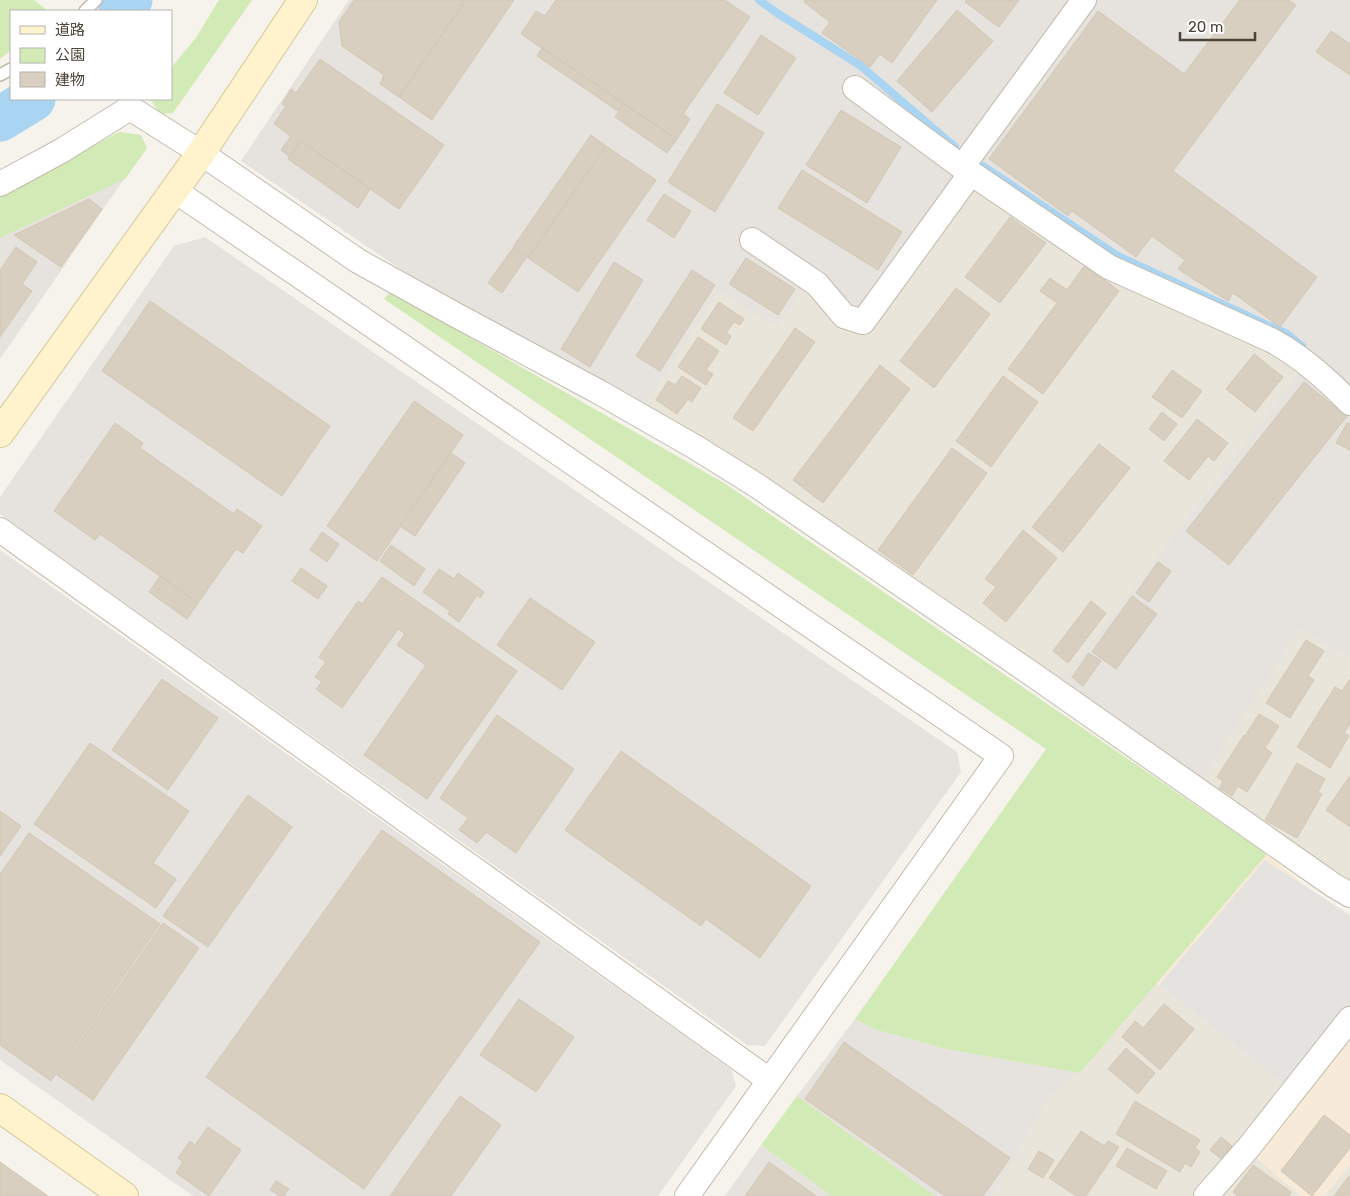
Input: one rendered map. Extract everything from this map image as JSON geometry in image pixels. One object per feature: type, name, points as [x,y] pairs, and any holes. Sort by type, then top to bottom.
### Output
[{"type":"street","points":[[0,433],[201,153],[303,0]]},
{"type":"street","points":[[752,240],[817,284],[844,316],[863,322],[1084,0]]},
{"type":"street","points":[[855,88],[966,170],[1109,267],[1290,350],[1326,379],[1350,403]]},
{"type":"street","points":[[0,184],[61,151],[130,108],[201,153],[358,261],[599,392],[695,447],[756,485],[1350,895]]},
{"type":"street","points":[[174,190],[1001,756],[687,1196]]},
{"type":"street","points":[[0,530],[769,1080]]},
{"type":"street","points":[[1206,1196],[1249,1147],[1350,1019]]},
{"type":"street","points":[[0,1108],[124,1196]]},
{"type":"lane","points":[[86,10],[96,0]]},
{"type":"shaded area","points":[[349,0],[1350,0],[1350,658],[1300,628],[1201,782],[1059,684],[1311,358],[1121,260],[981,167],[867,305],[841,302],[818,266],[777,328],[719,291],[644,407],[406,273],[241,161]]},
{"type":"shaded area","points":[[981,167],[1121,260],[1312,358],[1059,684],[644,407],[719,290],[818,265],[841,302]]},
{"type":"shaded area","points":[[124,179],[0,359],[0,238]]},
{"type":"shaded area","points":[[205,237],[957,752],[961,772],[765,1046],[747,1045],[0,514],[0,497],[174,246]]},
{"type":"shaded area","points":[[0,550],[732,1070],[736,1086],[658,1196],[193,1196],[0,1060]]},
{"type":"shaded area","points":[[1300,627],[1350,658],[1350,880],[1201,782]]},
{"type":"shaded area","points":[[1267,854],[1308,888],[1350,915],[1350,1165],[1324,1196],[1301,1196],[1251,1153],[1286,1086],[1156,984]]},
{"type":"shaded area","points":[[1265,860],[1350,915],[1350,1007],[1286,1086],[1159,985]]},
{"type":"shaded area","points":[[1156,984],[1286,1086],[1251,1153],[1301,1196],[993,1196],[1050,1096],[1080,1073]]},
{"type":"shaded area","points":[[855,1019],[874,1029],[946,1049],[1080,1073],[1050,1096],[993,1196],[935,1196],[797,1096]]},
{"type":"shaded area","points":[[761,1145],[832,1196],[725,1196]]},
{"type":"shaded area","points":[[1350,1165],[1350,1196],[1324,1196]]},
{"type":"green space","points":[[0,0],[34,0],[47,10],[10,10],[10,51],[0,59]]},
{"type":"green space","points":[[219,0],[252,0],[173,113],[160,114],[151,100],[172,100],[172,67],[195,39]]},
{"type":"green space","points":[[119,132],[141,135],[147,148],[125,179],[0,238],[0,196]]},
{"type":"green space","points":[[390,292],[724,483],[1267,854],[1080,1073],[946,1049],[874,1029],[855,1019],[1046,749],[384,299]]},
{"type":"green space","points":[[797,1096],[935,1196],[832,1196],[761,1145]]},
{"type":"building","points":[[354,0],[466,0],[399,97],[380,84],[384,75],[342,46],[339,22]]},
{"type":"building","points":[[466,0],[514,0],[432,120],[399,97]]},
{"type":"building","points":[[556,0],[725,0],[750,17],[683,114],[690,119],[677,139],[521,34],[536,11],[545,16]]},
{"type":"building","points":[[805,0],[937,0],[892,63],[880,54],[870,67],[822,33],[830,22],[804,2]]},
{"type":"building","points":[[966,0],[1019,0],[999,27],[965,2]]},
{"type":"building","points":[[1240,0],[1288,0],[1296,5],[1173,171],[1317,277],[1280,327],[1233,293],[1228,301],[1178,269],[1185,260],[1152,236],[1136,257],[1072,211],[1068,216],[989,159],[1098,11],[1184,74]]},
{"type":"building","points":[[957,10],[993,41],[932,112],[897,81]]},
{"type":"building","points":[[1331,31],[1350,44],[1350,75],[1316,52]]},
{"type":"building","points":[[761,35],[796,58],[758,115],[724,93]]},
{"type":"building","points":[[542,48],[623,103],[618,111],[537,56]]},
{"type":"building","points":[[320,59],[444,145],[399,209],[301,141],[290,157],[281,150],[291,136],[274,124],[286,106],[282,104],[291,89],[296,93]]},
{"type":"building","points":[[624,104],[677,139],[667,153],[615,117]]},
{"type":"building","points":[[717,104],[764,133],[715,212],[668,182]]},
{"type":"building","points":[[841,110],[901,147],[867,203],[806,165]]},
{"type":"building","points":[[591,135],[606,146],[528,258],[513,247]]},
{"type":"building","points":[[301,141],[370,189],[358,208],[288,159]]},
{"type":"building","points":[[606,146],[656,180],[578,292],[528,258]]},
{"type":"building","points":[[802,170],[902,232],[878,270],[778,208]]},
{"type":"building","points":[[664,194],[691,211],[674,238],[647,220]]},
{"type":"building","points":[[89,199],[102,209],[61,267],[14,235]]},
{"type":"building","points":[[1010,217],[1046,243],[1000,303],[965,277]]},
{"type":"building","points":[[16,247],[37,262],[22,284],[32,291],[0,337],[0,270]]},
{"type":"building","points":[[513,248],[526,258],[502,293],[488,283]]},
{"type":"building","points":[[746,258],[795,289],[778,315],[729,284]]},
{"type":"building","points":[[614,262],[643,280],[590,367],[561,349]]},
{"type":"building","points":[[1085,265],[1119,291],[1043,394],[1008,369],[1057,303],[1040,291],[1050,278],[1067,290]]},
{"type":"building","points":[[692,270],[715,285],[660,371],[636,356]]},
{"type":"building","points":[[956,288],[990,314],[934,388],[900,361]]},
{"type":"building","points":[[150,301],[330,426],[282,496],[102,371]]},
{"type":"building","points":[[719,302],[744,319],[740,325],[734,322],[726,333],[731,336],[726,345],[701,329]]},
{"type":"building","points":[[795,328],[815,342],[753,431],[733,418]]},
{"type":"building","points":[[698,337],[719,351],[706,370],[713,374],[706,385],[678,367]]},
{"type":"building","points":[[1254,354],[1283,377],[1255,412],[1226,389]]},
{"type":"building","points":[[880,365],[910,389],[823,503],[793,480]]},
{"type":"building","points":[[1172,370],[1202,391],[1182,418],[1152,397]]},
{"type":"building","points":[[682,376],[701,388],[692,402],[688,399],[677,414],[656,400],[668,381],[675,385]]},
{"type":"building","points":[[1003,376],[1038,402],[991,467],[956,441]]},
{"type":"building","points":[[1304,382],[1347,416],[1229,565],[1186,531]]},
{"type":"building","points":[[414,401],[463,435],[377,561],[327,526]]},
{"type":"building","points":[[1162,412],[1177,424],[1164,441],[1149,429]]},
{"type":"building","points":[[1197,419],[1228,443],[1214,461],[1208,456],[1189,480],[1164,461]]},
{"type":"building","points":[[115,423],[143,443],[140,448],[234,514],[237,509],[262,526],[243,553],[236,549],[198,603],[100,534],[95,540],[54,511]]},
{"type":"building","points":[[1347,423],[1350,424],[1350,450],[1336,443]]},
{"type":"building","points":[[1099,444],[1130,468],[1063,552],[1032,527]]},
{"type":"building","points":[[952,448],[987,473],[913,575],[878,550]]},
{"type":"building","points":[[451,453],[465,463],[415,536],[400,526]]},
{"type":"building","points":[[1023,530],[1057,558],[1006,622],[983,603],[996,587],[985,579]]},
{"type":"building","points":[[322,532],[339,544],[327,562],[310,550]]},
{"type":"building","points":[[391,545],[425,569],[414,586],[380,561]]},
{"type":"building","points":[[1158,562],[1171,571],[1149,602],[1136,593]]},
{"type":"building","points":[[301,568],[327,586],[318,599],[292,581]]},
{"type":"building","points":[[439,569],[454,579],[458,573],[484,592],[480,598],[477,595],[459,622],[448,614],[450,611],[423,592]]},
{"type":"building","points":[[160,576],[198,603],[187,619],[149,592]]},
{"type":"building","points":[[382,577],[517,671],[427,799],[364,755],[426,665],[397,645],[405,634],[398,629],[342,708],[316,689],[322,682],[315,677],[326,662],[319,657],[358,601],[362,604]]},
{"type":"building","points":[[1132,596],[1157,614],[1116,669],[1092,652]]},
{"type":"building","points":[[530,598],[595,642],[562,690],[497,645]]},
{"type":"building","points":[[1091,601],[1106,613],[1068,663],[1053,651]]},
{"type":"building","points":[[1306,640],[1324,651],[1308,676],[1314,680],[1290,718],[1266,703]]},
{"type":"building","points":[[1089,653],[1101,661],[1083,686],[1072,677]]},
{"type":"building","points":[[162,679],[218,718],[168,790],[112,750]]},
{"type":"building","points":[[1350,679],[1350,724],[1344,733],[1349,736],[1330,768],[1297,747],[1335,687],[1342,691]]},
{"type":"building","points":[[1259,714],[1279,726],[1265,748],[1272,753],[1247,792],[1238,786],[1232,796],[1219,788],[1223,781],[1217,777]]},
{"type":"building","points":[[497,715],[574,769],[516,853],[486,832],[477,843],[459,830],[468,818],[440,798]]},
{"type":"building","points":[[90,743],[189,811],[153,863],[176,879],[156,908],[34,824]]},
{"type":"building","points":[[621,751],[811,886],[760,958],[706,919],[701,926],[565,830]]},
{"type":"building","points":[[1297,763],[1325,779],[1318,792],[1322,794],[1297,838],[1265,820]]},
{"type":"building","points":[[1350,776],[1350,827],[1326,810]]},
{"type":"building","points":[[248,795],[292,827],[208,947],[163,916]]},
{"type":"building","points":[[0,811],[21,826],[0,856]]},
{"type":"building","points":[[382,830],[540,942],[364,1189],[206,1077]]},
{"type":"building","points":[[29,833],[160,924],[51,1081],[0,1045],[0,874]]},
{"type":"building","points":[[163,923],[199,948],[93,1100],[57,1075]]},
{"type":"building","points":[[519,999],[574,1037],[536,1092],[480,1055]]},
{"type":"building","points":[[1164,1004],[1194,1029],[1160,1070],[1122,1037],[1135,1021],[1143,1028]]},
{"type":"building","points":[[844,1042],[1010,1158],[983,1196],[945,1196],[805,1099]]},
{"type":"building","points":[[1126,1048],[1155,1073],[1138,1094],[1108,1069]]},
{"type":"building","points":[[460,1096],[501,1125],[451,1196],[390,1196]]},
{"type":"building","points":[[1135,1101],[1200,1140],[1195,1148],[1200,1152],[1191,1167],[1185,1163],[1180,1172],[1116,1134]]},
{"type":"building","points":[[1324,1115],[1350,1135],[1350,1148],[1312,1196],[1281,1171]]},
{"type":"building","points":[[208,1127],[241,1150],[209,1196],[176,1173],[183,1162],[178,1158],[190,1141],[195,1145]]},
{"type":"building","points":[[1081,1131],[1104,1146],[1108,1141],[1119,1147],[1086,1196],[1076,1196],[1049,1178]]},
{"type":"building","points":[[1221,1137],[1232,1146],[1221,1159],[1210,1150]]},
{"type":"building","points":[[1127,1148],[1167,1171],[1156,1189],[1116,1166]]},
{"type":"building","points":[[1039,1151],[1054,1160],[1043,1178],[1028,1169]]},
{"type":"building","points":[[0,1162],[48,1196],[0,1196]]},
{"type":"building","points":[[769,1162],[816,1196],[745,1196]]},
{"type":"building","points":[[1253,1165],[1291,1192],[1289,1196],[1236,1196],[1233,1192]]},
{"type":"building","points":[[1349,1176],[1350,1196],[1334,1196]]},
{"type":"building","points":[[276,1181],[289,1189],[284,1196],[280,1196],[270,1190]]},
{"type":"waterway","points":[[122,10],[130,0]]},
{"type":"waterway","points":[[759,0],[861,66],[955,147]]},
{"type":"waterway","points":[[0,119],[31,100]]},
{"type":"waterway","points":[[983,166],[1118,256],[1287,334],[1302,346]]}]
